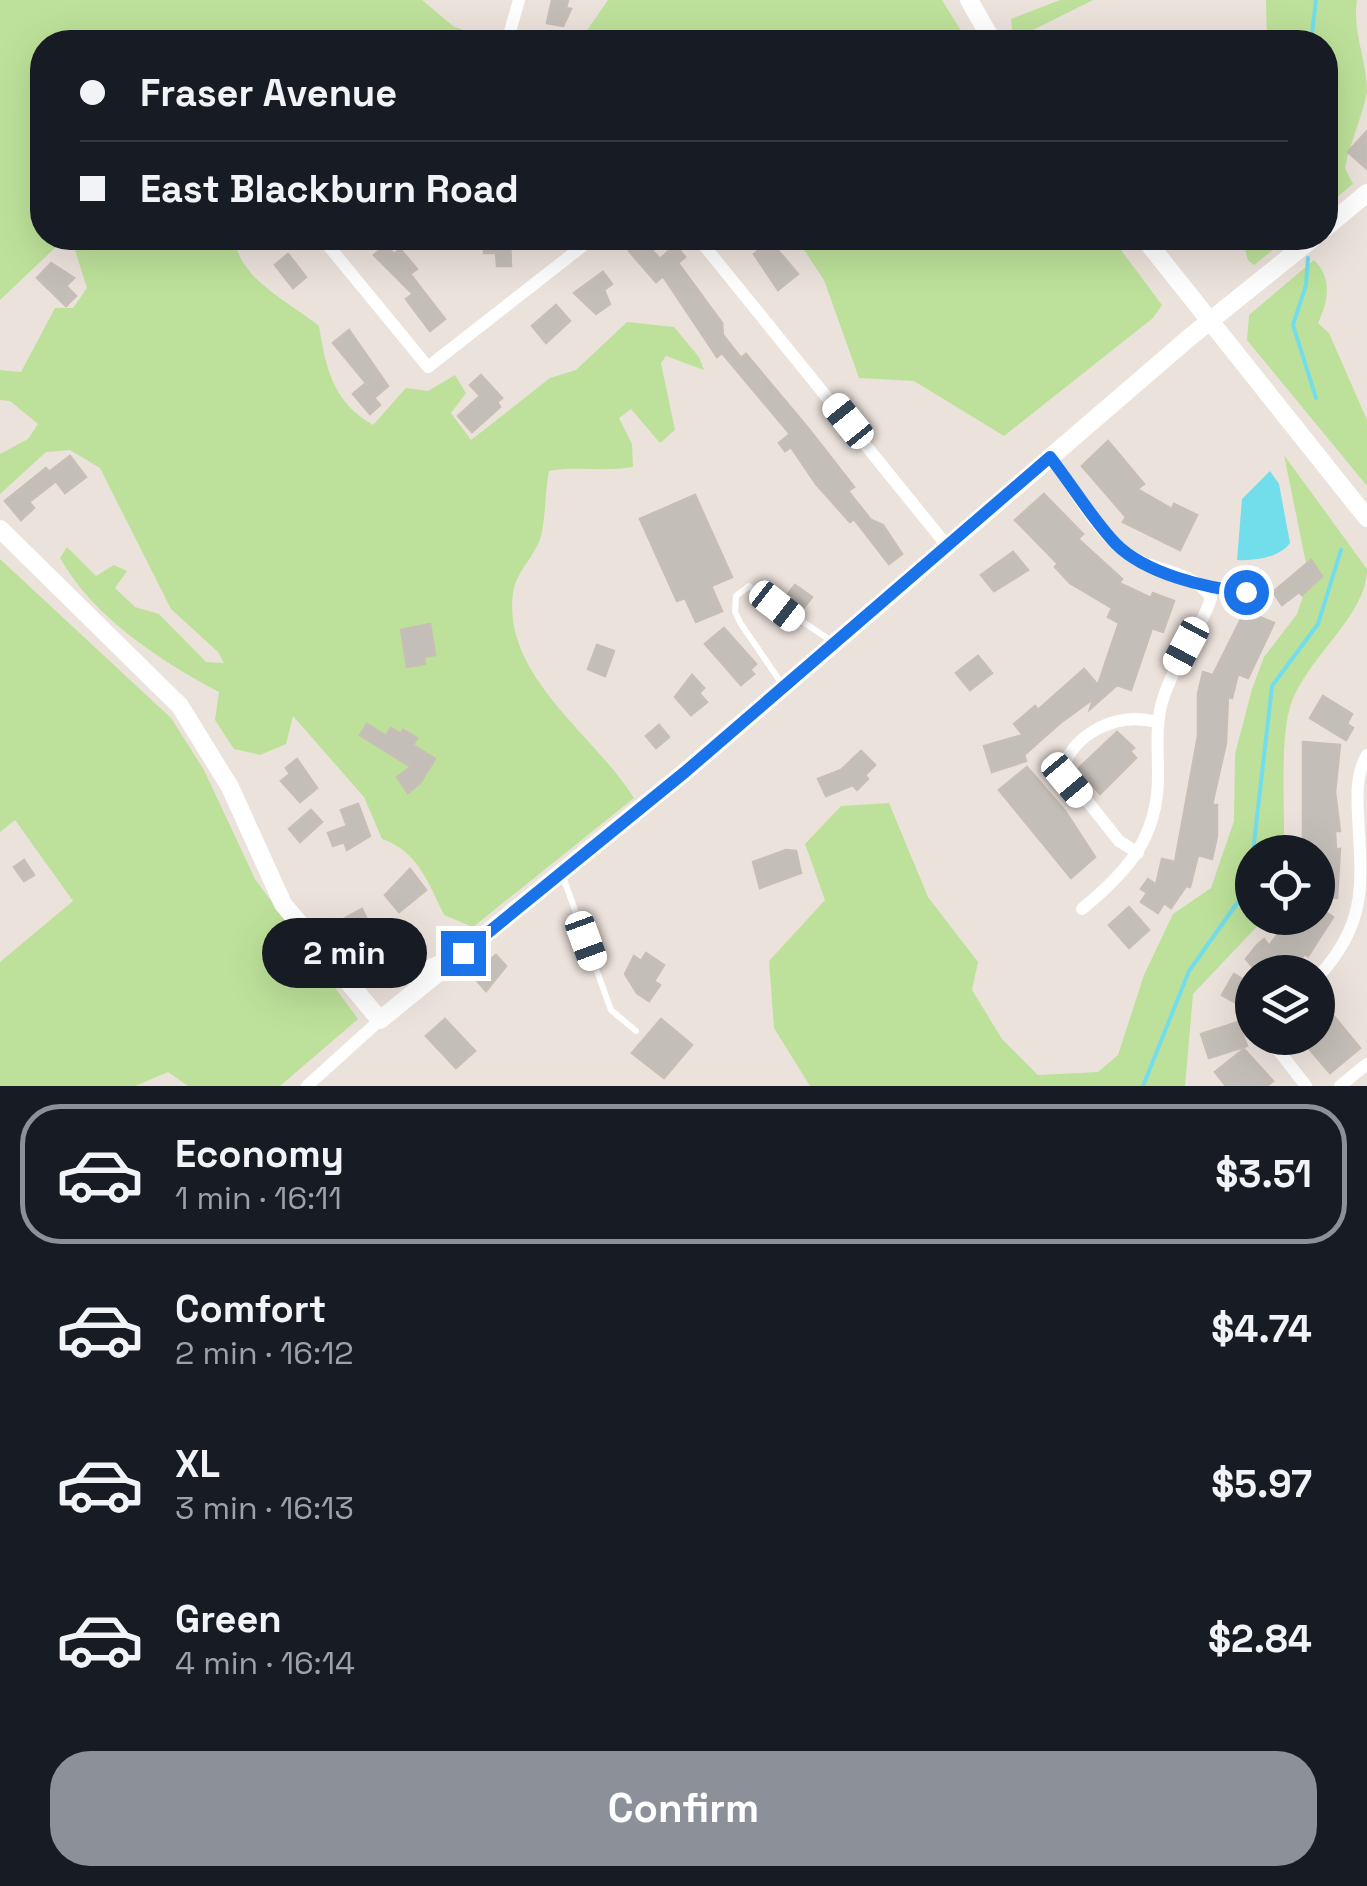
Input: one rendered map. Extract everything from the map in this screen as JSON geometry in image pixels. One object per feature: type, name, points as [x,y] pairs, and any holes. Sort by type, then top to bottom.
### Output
[{"type":"street","points":[[510,30],[519,0]]},
{"type":"street","points":[[969,0],[986,30]]},
{"type":"street","points":[[1338,217],[1367,194]]},
{"type":"street","points":[[332,250],[428,367],[578,250]]},
{"type":"street","points":[[708,250],[948,547]]},
{"type":"street","points":[[1153,250],[1367,518]]},
{"type":"street","points":[[307,1086],[380,1020],[836,644],[1209,321],[1298,250]]},
{"type":"street","points":[[1050,457],[1117,545],[1136,558],[1204,587],[1211,598],[1174,670],[1157,722],[1158,784],[1153,826],[1121,876],[1082,908]]},
{"type":"street","points":[[0,528],[188,716],[230,786],[283,904],[380,1020]]},
{"type":"street","points":[[1138,853],[1119,841],[1062,770],[1076,748],[1108,722],[1135,716],[1157,722]]},
{"type":"street","points":[[1335,960],[1359,937],[1362,890],[1357,798],[1361,765],[1367,755]]},
{"type":"street","points":[[327,957],[368,978],[393,980],[421,973],[463,953]]},
{"type":"street","points":[[1282,1055],[1306,1086]]},
{"type":"street","points":[[1340,1086],[1367,1064]]},
{"type":"lane","points":[[784,687],[734,612],[736,596],[742,590],[749,586],[836,644]]},
{"type":"lane","points":[[1204,587],[1266,594]]},
{"type":"lane","points":[[562,872],[611,1010],[636,1031]]},
{"type":"green space","points":[[0,0],[422,0],[463,30],[30,30],[30,250],[53,250],[0,300]]},
{"type":"green space","points":[[608,0],[942,0],[961,30],[587,30]]},
{"type":"green space","points":[[1060,0],[1093,0],[1033,30],[1012,30],[1011,19]]},
{"type":"green space","points":[[1266,0],[1357,0],[1356,23],[1367,92],[1345,168],[1353,184],[1338,196],[1338,30],[1267,30]]},
{"type":"green space","points":[[75,250],[238,250],[255,277],[319,326],[334,383],[359,416],[373,425],[406,388],[428,391],[455,375],[466,393],[451,413],[471,440],[550,378],[576,370],[627,322],[674,327],[699,357],[704,370],[666,356],[661,363],[675,430],[660,443],[631,409],[619,418],[632,444],[633,467],[549,471],[540,539],[513,593],[513,623],[536,678],[634,798],[473,927],[444,915],[413,860],[382,839],[364,797],[293,716],[286,744],[260,755],[234,749],[215,720],[219,692],[130,636],[91,600],[60,558],[67,547],[96,576],[114,565],[127,571],[115,588],[135,607],[159,614],[206,662],[224,663],[218,652],[171,609],[100,468],[70,450],[46,452],[0,494],[0,454],[28,439],[38,424],[10,401],[0,400],[0,370],[21,372],[55,308],[73,308],[87,288]]},
{"type":"green space","points":[[804,250],[1121,250],[1162,305],[1153,318],[1004,436],[914,381],[859,378],[824,280]]},
{"type":"green space","points":[[1245,250],[1273,250],[1254,265]]},
{"type":"green space","points":[[1314,260],[1324,274],[1327,290],[1318,323],[1329,333],[1367,420],[1367,486],[1247,340],[1249,315]]},
{"type":"green space","points":[[1284,455],[1367,569],[1357,605],[1307,674],[1289,711],[1284,835],[1235,835],[1235,935],[1249,935],[1193,994],[1185,1086],[810,1086],[774,1028],[769,961],[825,900],[805,844],[841,806],[889,803],[928,897],[978,962],[972,990],[1002,1039],[1038,1075],[1098,1072],[1118,1055],[1144,975],[1173,914],[1211,888],[1234,821],[1235,754],[1252,689],[1264,657],[1297,614],[1309,578]]},
{"type":"green space","points":[[0,559],[171,718],[204,770],[255,879],[358,1019],[280,1086],[188,1086],[168,1072],[135,1086],[0,1086],[0,962],[73,901],[15,820],[0,832]]},
{"type":"water","points":[[1270,471],[1279,484],[1290,543],[1273,555],[1237,560],[1242,499]]},
{"type":"building","points":[[552,0],[568,0],[566,8],[571,9],[563,26],[547,23]]},
{"type":"building","points":[[1367,131],[1367,169],[1348,152]]},
{"type":"building","points":[[380,250],[394,254],[401,250],[417,269],[410,274],[445,319],[430,331],[406,299],[413,294],[374,255]]},
{"type":"building","points":[[510,250],[511,266],[497,266],[496,253],[484,253]]},
{"type":"building","points":[[652,250],[660,259],[670,250],[679,250],[685,257],[678,263],[722,323],[723,335],[741,358],[746,354],[808,428],[854,487],[848,491],[871,520],[883,525],[902,554],[889,564],[854,519],[850,522],[816,484],[791,447],[785,451],[779,443],[790,434],[722,353],[717,357],[663,276],[656,282],[629,251]]},
{"type":"building","points":[[759,250],[778,250],[798,274],[778,290],[754,254]]},
{"type":"building","points":[[288,254],[306,277],[293,288],[275,265]]},
{"type":"building","points":[[51,263],[74,278],[66,286],[76,296],[66,306],[37,278]]},
{"type":"building","points":[[603,272],[612,284],[604,290],[610,304],[596,314],[574,293]]},
{"type":"building","points":[[556,305],[570,321],[546,343],[532,326]]},
{"type":"building","points":[[349,330],[388,386],[374,398],[380,405],[370,414],[353,394],[366,383],[333,343]]},
{"type":"building","points":[[481,375],[502,398],[497,402],[500,407],[472,432],[458,416],[480,396],[470,385]]},
{"type":"building","points":[[1108,441],[1144,484],[1137,489],[1172,509],[1174,504],[1197,515],[1180,550],[1123,522],[1126,517],[1082,466]]},
{"type":"building","points":[[70,456],[86,477],[65,493],[56,481],[29,502],[34,508],[21,520],[5,501],[46,468],[49,472]]},
{"type":"building","points":[[1044,494],[1083,534],[1078,539],[1122,579],[1119,583],[1151,598],[1153,593],[1174,601],[1163,632],[1152,628],[1131,690],[1117,685],[1090,709],[1093,699],[1024,755],[1026,761],[992,772],[984,746],[1023,735],[1014,724],[1035,706],[1038,710],[1084,669],[1098,685],[1119,623],[1108,617],[1112,608],[1070,583],[1055,567],[1058,564],[1015,520]]},
{"type":"building","points":[[695,495],[732,577],[711,586],[722,611],[696,622],[685,598],[677,601],[640,519]]},
{"type":"building","points":[[1013,552],[1028,570],[994,591],[981,575]]},
{"type":"building","points":[[1311,560],[1322,576],[1302,595],[1299,592],[1282,605],[1273,592]]},
{"type":"building","points":[[795,585],[812,597],[802,610],[785,598]]},
{"type":"building","points":[[1245,611],[1274,623],[1248,678],[1238,674],[1232,698],[1228,697],[1226,743],[1212,805],[1217,805],[1217,836],[1212,859],[1198,855],[1190,887],[1186,886],[1171,908],[1164,903],[1158,913],[1141,902],[1147,893],[1141,889],[1148,879],[1156,885],[1162,859],[1175,862],[1198,736],[1198,694],[1203,672],[1213,675]]},
{"type":"building","points":[[430,624],[435,655],[424,657],[425,664],[407,667],[401,630]]},
{"type":"building","points":[[724,628],[756,664],[750,670],[754,674],[741,685],[705,644]]},
{"type":"building","points":[[597,645],[614,651],[605,676],[588,669]]},
{"type":"building","points":[[978,656],[992,673],[970,690],[956,673]]},
{"type":"building","points":[[692,675],[704,688],[699,693],[707,702],[691,715],[675,697]]},
{"type":"building","points":[[1323,696],[1352,714],[1347,724],[1353,728],[1346,740],[1310,718]]},
{"type":"building","points":[[367,724],[386,736],[391,728],[401,734],[403,730],[417,738],[413,745],[435,759],[420,783],[408,793],[397,777],[411,767],[360,735]]},
{"type":"building","points":[[659,725],[669,737],[656,748],[646,736]]},
{"type":"building","points":[[1117,732],[1134,748],[1130,751],[1136,758],[1100,794],[1078,769]]},
{"type":"building","points":[[1303,742],[1340,745],[1335,792],[1340,831],[1335,831],[1336,850],[1340,849],[1337,898],[1335,835],[1303,835]]},
{"type":"building","points":[[861,751],[875,765],[865,775],[868,779],[857,790],[853,785],[826,796],[818,779],[841,770]]},
{"type":"building","points":[[297,759],[317,788],[300,802],[281,781],[290,774],[286,768]]},
{"type":"building","points":[[1027,767],[1065,811],[1095,857],[1071,878],[999,790]]},
{"type":"building","points":[[358,804],[370,836],[347,850],[344,842],[333,846],[328,833],[347,826],[341,810]]},
{"type":"building","points":[[311,810],[322,822],[300,842],[289,829]]},
{"type":"building","points":[[786,850],[796,851],[801,873],[760,888],[753,862]]},
{"type":"building","points":[[24,860],[34,875],[24,881],[14,867]]},
{"type":"building","points":[[410,869],[426,890],[399,912],[385,895]]},
{"type":"building","points":[[1129,907],[1149,930],[1129,948],[1109,925]]},
{"type":"building","points":[[362,909],[371,928],[354,936],[345,918]]},
{"type":"building","points":[[1277,935],[1321,935],[1309,955],[1249,955],[1264,939],[1269,946]]},
{"type":"building","points":[[646,953],[664,965],[654,981],[660,985],[649,1001],[637,993],[625,974],[634,956],[641,961]]},
{"type":"building","points":[[496,955],[506,966],[486,991],[472,975]]},
{"type":"building","points":[[1234,974],[1235,1002],[1222,995]]},
{"type":"building","points":[[1335,1018],[1360,1048],[1330,1073],[1315,1055],[1335,1055]]},
{"type":"building","points":[[445,1019],[475,1051],[456,1068],[426,1036]]},
{"type":"building","points":[[661,1019],[692,1045],[664,1078],[632,1053]]},
{"type":"building","points":[[1235,1023],[1235,1050],[1209,1058],[1201,1034]]},
{"type":"building","points":[[1236,1055],[1249,1055],[1273,1081],[1267,1086],[1226,1086],[1215,1072]]},
{"type":"waterway","points":[[1312,30],[1316,0]]},
{"type":"waterway","points":[[1308,258],[1306,285],[1293,325],[1316,398]]},
{"type":"waterway","points":[[1255,835],[1272,686],[1318,624],[1341,550]]},
{"type":"waterway","points":[[1143,1086],[1189,971],[1235,906]]},
{"type":"route","points":[[463,953],[685,772],[1050,457],[1117,545],[1136,558],[1204,587],[1246,592]]}]
